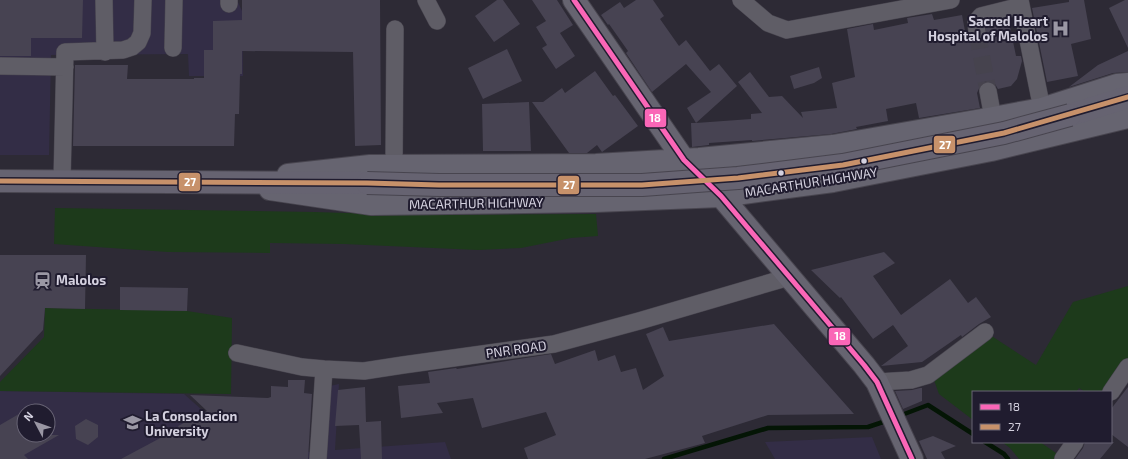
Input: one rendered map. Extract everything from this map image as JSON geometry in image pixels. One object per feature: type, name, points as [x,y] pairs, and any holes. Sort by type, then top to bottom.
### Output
[{"type":"highway","name":"MACARTHUR HIGHWAY","points":[[0,181],[367,183],[439,185],[642,185],[738,178],[843,165],[1004,133],[1128,97]]},
{"type":"main road","points":[[574,0],[684,160],[721,196],[847,344],[877,382],[912,459]]},
{"type":"main road","name":"MACARTHUR HIGHWAY","points":[[225,183],[370,166],[452,159],[596,165],[684,160],[833,146],[1042,109],[1117,85],[1128,84]]},
{"type":"main road","name":"MACARTHUR HIGHWAY","points":[[225,183],[371,204],[595,201],[721,196],[841,180],[991,150],[1128,117]]},
{"type":"street","points":[[104,0],[105,52]]},
{"type":"street","points":[[62,181],[65,52],[105,52],[123,50],[132,47],[138,42],[142,33],[143,0]]},
{"type":"street","points":[[173,48],[174,0]]},
{"type":"street","points":[[426,0],[437,21]]},
{"type":"street","points":[[741,0],[768,23],[787,30],[951,0]]},
{"type":"street","points":[[977,32],[976,22],[981,16],[1020,3],[1042,109]]},
{"type":"street","points":[[394,165],[395,29]]},
{"type":"street","points":[[0,66],[65,67]]},
{"type":"street","points":[[988,91],[993,118]]},
{"type":"street","name":"PNR ROAD","points":[[237,353],[302,366],[324,369],[364,371],[554,344],[789,277]]},
{"type":"street","points":[[877,382],[911,380],[928,375],[985,332]]},
{"type":"street","points":[[1112,391],[1128,368]]},
{"type":"street","points":[[318,459],[324,369]]},
{"type":"street","points":[[1063,459],[1074,443]]},
{"type":"shaded area","points":[[0,0],[237,0],[242,11],[243,76],[189,76],[188,54],[51,55],[49,155],[0,155]]},
{"type":"shaded area","points":[[339,384],[335,450],[445,442],[451,459],[277,459],[312,451],[315,389]]},
{"type":"shaded area","name":"La Consolacion University","points":[[0,391],[184,394],[257,459],[0,459]]},
{"type":"shaded area","points":[[872,437],[881,459],[775,459],[765,442]]},
{"type":"green space","points":[[55,208],[411,215],[596,214],[598,236],[571,238],[521,248],[478,250],[344,244],[270,243],[270,253],[168,252],[54,244]]},
{"type":"green space","points":[[1128,286],[1128,364],[1108,391],[1084,391],[1079,388],[1077,391],[972,391],[972,419],[939,394],[930,369],[984,331],[1036,365],[1073,302]]},
{"type":"green space","points":[[45,308],[187,311],[232,318],[231,394],[0,391],[0,382],[44,337]]},
{"type":"green space","points":[[1003,443],[1041,443],[1059,455],[1056,459],[1019,459],[1010,448]]},
{"type":"building","points":[[0,0],[83,0],[82,38],[31,38],[31,56],[0,56]]},
{"type":"building","points":[[242,0],[380,0],[381,145],[355,146],[353,52],[242,51],[239,114],[235,114],[234,146],[73,146],[75,65],[128,65],[127,79],[204,78],[204,50],[213,50],[213,21],[242,20]]},
{"type":"building","points":[[497,0],[503,0],[520,24],[494,42],[475,16]]},
{"type":"building","points":[[532,0],[557,0],[573,25],[560,33],[575,56],[556,69],[542,48],[547,45],[536,27],[546,21]]},
{"type":"building","points":[[636,0],[653,0],[664,16],[660,19],[679,46],[686,40],[710,71],[719,64],[737,86],[696,123],[687,108],[711,92],[686,64],[652,92],[626,53],[628,51],[601,15],[620,2],[624,8]]},
{"type":"building","name":"Sacred Heart Hospital of Malolos","points":[[1069,0],[1084,0],[1091,39],[1071,44],[1078,76],[1047,82],[1032,8],[1069,2]]},
{"type":"building","points":[[1128,0],[1128,48],[1109,8]]},
{"type":"building","points":[[932,14],[934,20],[962,15],[965,31],[967,30],[969,37],[973,41],[978,42],[986,36],[986,26],[1009,22],[1016,56],[1021,56],[1022,61],[1017,79],[1011,86],[998,89],[991,81],[986,81],[981,84],[977,93],[980,108],[919,118],[916,103],[886,109],[888,121],[856,127],[857,129],[831,134],[709,143],[709,145],[692,147],[691,123],[751,119],[751,114],[762,113],[738,82],[750,72],[769,97],[782,96],[803,118],[801,112],[837,108],[832,83],[855,77],[847,29],[873,24],[874,30],[908,23],[907,18]]},
{"type":"building","points":[[507,49],[522,81],[483,99],[468,68]]},
{"type":"building","points":[[1128,51],[1128,72],[1113,73],[1069,87],[1098,65]]},
{"type":"building","points":[[819,67],[822,78],[814,83],[794,89],[790,76]]},
{"type":"building","points":[[595,71],[613,96],[615,95],[638,126],[602,152],[597,145],[587,153],[569,153],[532,102],[543,102],[562,88],[565,93]]},
{"type":"building","points":[[529,102],[531,151],[483,151],[482,104]]},
{"type":"building","points":[[884,252],[895,263],[873,276],[901,315],[950,279],[968,303],[976,297],[991,317],[962,337],[961,335],[922,362],[881,366],[908,346],[893,325],[873,339],[841,297],[840,298],[811,270]]},
{"type":"building","name":"Malolos","points":[[0,255],[86,255],[85,309],[45,308],[43,330],[0,376]]},
{"type":"building","points":[[120,287],[188,288],[187,311],[120,310]]},
{"type":"building","points":[[774,324],[854,414],[768,415],[702,436],[705,443],[645,459],[528,459],[524,448],[556,435],[546,412],[482,428],[473,398],[437,403],[443,413],[401,418],[398,386],[430,383],[428,372],[457,369],[551,354],[555,364],[595,350],[598,361],[615,355],[621,372],[636,368],[643,390],[664,376],[646,334],[663,327],[669,341]]},
{"type":"building","points":[[288,380],[305,380],[304,393],[312,394],[308,459],[121,459],[207,411],[190,395],[268,398],[271,397],[271,386],[288,387]]},
{"type":"building","points":[[365,387],[366,422],[381,421],[382,459],[361,459],[359,425],[335,426],[338,390]]},
{"type":"building","points":[[1128,387],[1128,447],[1112,435],[1112,408]]},
{"type":"building","points":[[922,388],[922,401],[903,409],[895,391]]},
{"type":"building","points":[[16,416],[16,443],[45,443],[24,455],[28,459],[0,459],[0,425]]},
{"type":"building","points":[[86,419],[98,425],[98,437],[88,445],[76,439],[75,426]]},
{"type":"building","points":[[933,436],[956,446],[941,452],[945,459],[927,459],[919,441]]},
{"type":"building","points":[[1114,442],[1100,459],[1075,459],[1085,443]]},
{"type":"waterway","points":[[899,416],[928,405],[972,433]]},
{"type":"waterway","points":[[664,459],[768,428],[868,427],[889,420]]},
{"type":"waterway","points":[[987,443],[1004,454],[1008,459]]},
{"type":"tunnel","points":[[977,32],[988,91]]},
{"type":"transit line","name":"18","points":[[574,0],[684,160],[721,196],[877,382],[912,459]]},
{"type":"transit line","name":"27","points":[[0,181],[367,183],[439,185],[642,185],[738,178],[843,165],[1004,133],[1128,97]]},
{"type":"place","name":"Sacred Heart Hospital of Malolos","points":[[1061,28]]},
{"type":"place","name":"Malolos","points":[[43,280]]},
{"type":"place","name":"La Consolacion University","points":[[132,423]]}]
